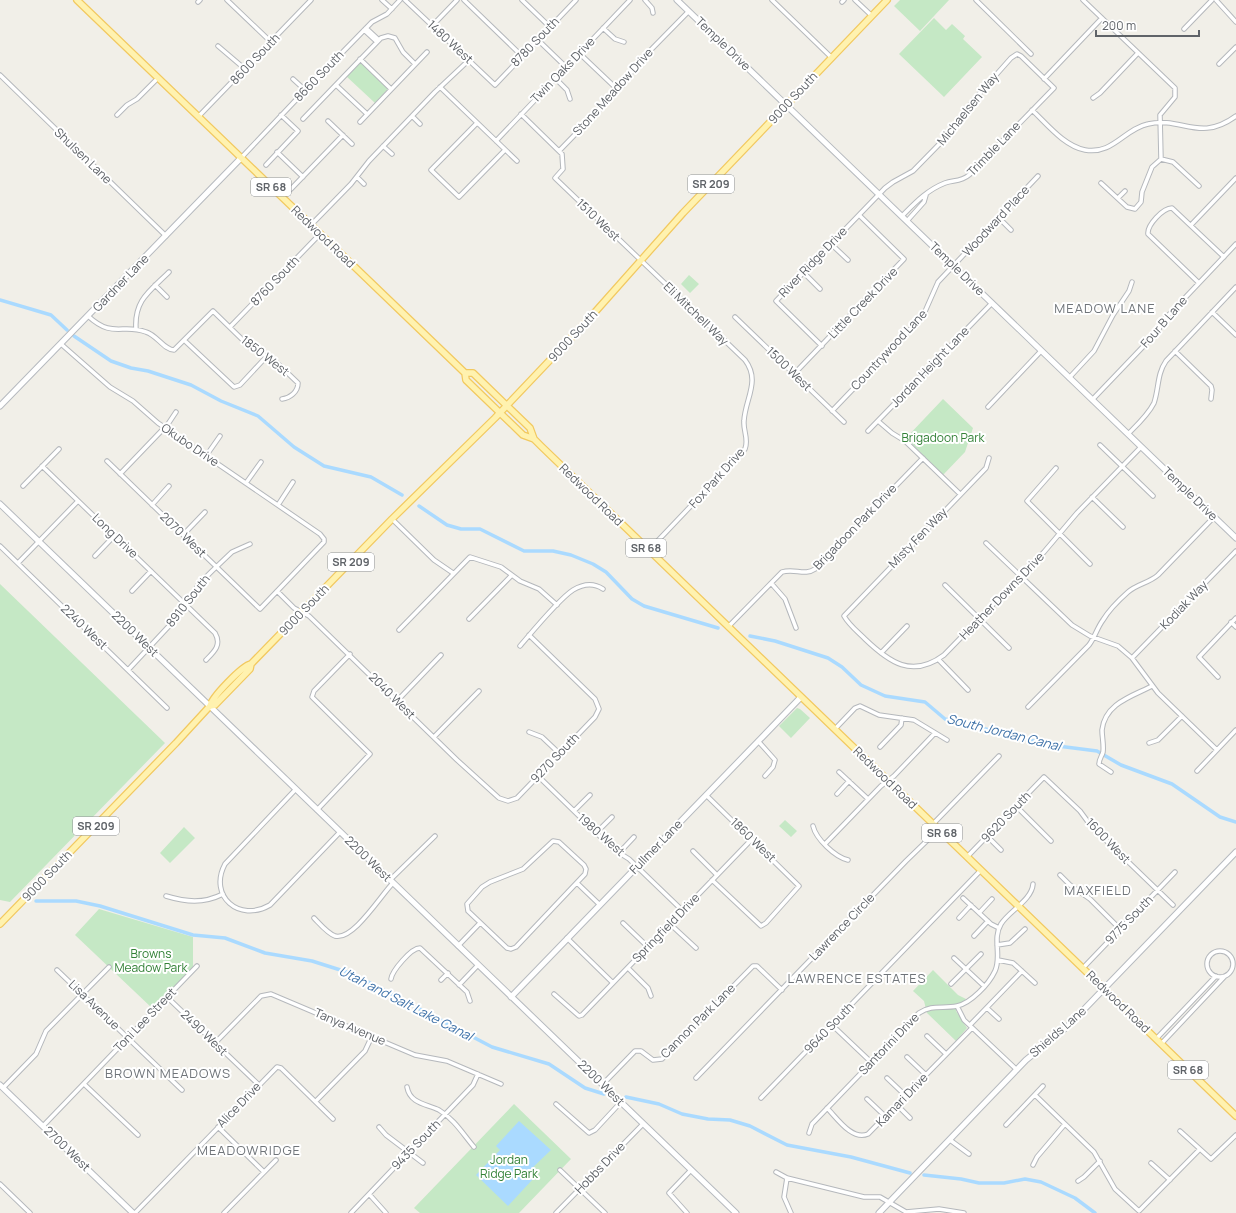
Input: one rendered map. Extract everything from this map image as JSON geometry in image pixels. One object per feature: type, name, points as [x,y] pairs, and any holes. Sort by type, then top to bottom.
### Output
[{"type":"main road","name":"Redwood Road","points":[[77,0],[465,373],[466,380],[500,413],[523,435],[534,439],[1236,1116]]},
{"type":"main road","name":"9000 South","points":[[0,924],[210,706],[215,705],[250,669],[251,664],[392,519],[507,406],[641,261],[683,213],[887,0]]},
{"type":"main road","name":"Redwood Road","points":[[465,373],[473,373],[530,428],[534,439]]},
{"type":"street","points":[[227,0],[271,42]]},
{"type":"street","name":"8600 South","points":[[198,117],[311,0]]},
{"type":"street","points":[[382,0],[392,9]]},
{"type":"street","name":"8660 South","points":[[241,158],[374,20],[392,9],[400,0]]},
{"type":"street","name":"1480 West","points":[[404,0],[495,85]]},
{"type":"street","points":[[432,26],[457,0]]},
{"type":"street","points":[[464,0],[522,56]]},
{"type":"street","points":[[522,0],[550,27]]},
{"type":"street","name":"8780 South","points":[[495,85],[576,0]]},
{"type":"street","name":"Twin Oaks Drive","points":[[496,141],[630,0]]},
{"type":"street","points":[[645,0],[652,8],[653,13]]},
{"type":"street","name":"Temple Drive","points":[[677,0],[1236,538]]},
{"type":"street","points":[[772,0],[832,58]]},
{"type":"street","points":[[855,0],[872,16]]},
{"type":"street","points":[[976,0],[1031,54]]},
{"type":"street","points":[[1083,0],[1173,87],[1176,94],[1160,113],[1161,159],[1152,167],[1142,192],[1142,202],[1137,208],[1128,208],[1101,183]]},
{"type":"street","points":[[1184,29],[1212,0]]},
{"type":"street","points":[[1216,0],[1236,22]]},
{"type":"street","name":"Stone Meadow Drive","points":[[559,151],[618,90],[637,64],[689,11]]},
{"type":"street","points":[[1044,79],[1102,18]]},
{"type":"street","points":[[603,28],[615,39],[624,42]]},
{"type":"street","points":[[365,29],[378,41]]},
{"type":"street","points":[[303,119],[378,41],[388,36],[395,38],[403,52],[415,64]]},
{"type":"street","points":[[538,40],[566,67]]},
{"type":"street","points":[[218,46],[245,69]]},
{"type":"street","points":[[1220,64],[1236,47]]},
{"type":"street","points":[[360,122],[427,52]]},
{"type":"street","points":[[579,53],[618,90]]},
{"type":"street","points":[[1093,98],[1100,93],[1138,53]]},
{"type":"street","name":"Michaelsen Way","points":[[879,194],[893,182],[913,171],[958,125],[972,102],[1013,56],[1017,54],[1021,56],[1054,88]]},
{"type":"street","points":[[360,59],[392,89]]},
{"type":"street","points":[[311,226],[357,177],[365,165],[383,146],[440,87],[469,60]]},
{"type":"street","name":"Shulsen Lane","points":[[0,76],[167,236]]},
{"type":"street","points":[[117,115],[127,105],[137,99],[158,78]]},
{"type":"street","points":[[555,78],[567,90],[570,99]]},
{"type":"street","points":[[293,79],[305,90]]},
{"type":"street","points":[[336,85],[367,114]]},
{"type":"street","points":[[440,87],[517,161]]},
{"type":"street","name":"Trimble Lane","points":[[902,216],[920,198],[940,186],[969,176],[1054,88]]},
{"type":"street","points":[[1032,110],[1069,144],[1090,151],[1110,147],[1138,128],[1160,122],[1202,129],[1222,124],[1236,116]]},
{"type":"street","points":[[521,114],[559,151]]},
{"type":"street","points":[[266,165],[298,131],[281,115]]},
{"type":"street","points":[[412,116],[420,124]]},
{"type":"street","points":[[328,121],[352,144]]},
{"type":"street","points":[[477,123],[431,170],[459,197],[505,150]]},
{"type":"street","points":[[291,189],[343,135]]},
{"type":"street","points":[[383,146],[392,154]]},
{"type":"street","name":"1510 West","points":[[559,151],[562,154],[564,163],[563,169],[555,178],[641,261]]},
{"type":"street","points":[[278,152],[302,177]]},
{"type":"street","name":"Gardner Lane","points":[[0,406],[167,236],[241,158]]},
{"type":"street","points":[[1161,159],[1173,162],[1198,186]]},
{"type":"street","name":"Woodward Place","points":[[953,266],[1038,176]]},
{"type":"street","points":[[357,177],[364,184]]},
{"type":"street","points":[[1191,225],[1236,178]]},
{"type":"street","points":[[1118,198],[1125,191]]},
{"type":"street","name":"River Ridge Drive","points":[[822,346],[776,301],[830,243],[879,194]]},
{"type":"street","name":"Trimble Lane","points":[[906,221],[924,202],[926,195]]},
{"type":"street","points":[[1199,283],[1148,231],[1150,226],[1165,210],[1170,208],[1175,210],[1224,257]]},
{"type":"street","name":"Little Creek Drive","points":[[794,374],[904,260],[859,215]]},
{"type":"street","points":[[998,217],[1011,230]]},
{"type":"street","name":"8760 South","points":[[230,327],[320,234]]},
{"type":"street","points":[[830,243],[848,260]]},
{"type":"street","name":"Four B Lane","points":[[1092,400],[1158,331],[1163,321],[1236,244]]},
{"type":"street","name":"Eli Mitchell Way","points":[[641,261],[745,360],[750,367]]},
{"type":"street","name":"Countrywood Lane","points":[[832,410],[923,316],[936,286],[953,266]]},
{"type":"street","points":[[136,329],[137,308],[144,297],[169,272]]},
{"type":"street","points":[[803,272],[820,289]]},
{"type":"street","points":[[1069,378],[1094,351],[1112,315],[1129,291],[1132,282]]},
{"type":"street","points":[[156,285],[167,297]]},
{"type":"street","points":[[1128,434],[1151,408],[1155,398],[1160,370],[1175,351],[1236,287]]},
{"type":"street","name":"Jordan Height Lane","points":[[868,431],[992,303]]},
{"type":"street","name":"1850 West","points":[[185,341],[213,311],[252,349],[274,360],[296,381],[298,385],[290,397],[282,399]]},
{"type":"street","points":[[1212,312],[1236,335]]},
{"type":"street","points":[[88,316],[99,325],[111,330],[136,329],[148,332],[170,350],[176,349],[185,341],[234,387],[240,385],[267,356]]},
{"type":"street","name":"1500 West","points":[[735,317],[844,422]]},
{"type":"street","name":"Okubo Drive","points":[[61,344],[110,387],[129,398],[148,415],[320,534],[324,540],[322,545],[277,591]]},
{"type":"street","points":[[988,407],[1041,351]]},
{"type":"street","points":[[1175,351],[1211,386],[1212,390],[1210,399]]},
{"type":"street","name":"Fox Park Drive","points":[[649,550],[745,449],[747,441],[744,422],[753,384],[750,367]]},
{"type":"street","points":[[120,474],[165,427],[176,412]]},
{"type":"street","points":[[878,421],[892,433],[905,441],[960,494]]},
{"type":"street","points":[[206,456],[220,436]]},
{"type":"street","points":[[1100,445],[1152,496]]},
{"type":"street","name":"Heather Downs Drive","points":[[844,616],[881,654],[895,663],[910,666],[921,666],[938,660],[1021,576],[1092,497],[1141,447]]},
{"type":"street","points":[[23,486],[59,449]]},
{"type":"street","name":"Brigadoon Park Drive","points":[[728,627],[777,576],[787,571],[808,573],[815,569],[923,458]]},
{"type":"street","name":"Misty Fen Way","points":[[844,616],[986,468],[989,458]]},
{"type":"street","name":"2070 West","points":[[106,461],[260,609],[277,591]]},
{"type":"street","points":[[246,483],[261,462]]},
{"type":"street","name":"Long Drive","points":[[42,466],[217,636],[217,647],[206,660]]},
{"type":"street","points":[[1056,468],[1027,501],[1090,564]]},
{"type":"street","points":[[278,505],[293,482]]},
{"type":"street","points":[[152,504],[169,486]]},
{"type":"street","points":[[1092,497],[1122,527]]},
{"type":"street","points":[[18,563],[78,501]]},
{"type":"street","name":"2200 West","points":[[0,504],[736,1213]]},
{"type":"street","points":[[183,535],[206,512]]},
{"type":"street","points":[[1028,707],[1094,637],[1104,618],[1126,594],[1135,587],[1154,578],[1214,517]]},
{"type":"street","points":[[392,519],[434,560],[453,573]]},
{"type":"street","points":[[95,556],[114,536]]},
{"type":"street","points":[[986,543],[1072,625],[1094,637],[1118,646],[1132,658],[1142,669],[1152,686],[1217,750]]},
{"type":"street","name":"8910 South","points":[[128,670],[187,606],[198,585],[232,552],[250,544]]},
{"type":"street","name":"2240 West","points":[[0,546],[167,708]]},
{"type":"street","name":"Kodiak Way","points":[[1132,658],[1236,551]]},
{"type":"street","points":[[398,630],[467,559],[473,557],[498,565],[520,582],[539,589],[557,606]]},
{"type":"street","points":[[132,591],[151,571]]},
{"type":"street","points":[[469,619],[511,576]]},
{"type":"street","points":[[770,583],[785,599],[796,628]]},
{"type":"street","points":[[520,646],[571,592],[580,587],[595,585],[603,589]]},
{"type":"street","points":[[945,585],[1009,648]]},
{"type":"street","name":"2040 West","points":[[277,591],[294,608],[309,616],[350,654],[434,737],[500,798],[506,801]]},
{"type":"street","points":[[1218,677],[1199,657],[1236,618]]},
{"type":"street","points":[[1231,622],[1236,626]]},
{"type":"street","points":[[881,654],[907,626]]},
{"type":"street","name":"9270 South","points":[[506,801],[515,800],[596,717],[599,709],[595,699],[529,635]]},
{"type":"street","points":[[317,810],[370,754],[312,697],[314,691],[350,654]]},
{"type":"street","points":[[397,701],[441,655]]},
{"type":"street","points":[[938,660],[968,690]]},
{"type":"street","points":[[1111,772],[1100,766],[1099,761],[1102,754],[1102,729],[1106,718],[1112,709],[1125,699],[1152,686]]},
{"type":"street","points":[[434,737],[478,691]]},
{"type":"street","name":"Fullmer Lane","points":[[511,997],[801,697]]},
{"type":"street","points":[[835,729],[858,707],[879,715],[917,721],[948,740]]},
{"type":"street","points":[[1149,743],[1158,740],[1182,716]]},
{"type":"street","points":[[880,747],[901,725],[902,718]]},
{"type":"street","points":[[1197,771],[1236,730]]},
{"type":"street","points":[[529,732],[542,737],[560,754]]},
{"type":"street","points":[[825,844],[935,733]]},
{"type":"street","points":[[758,741],[775,760],[773,767],[765,776]]},
{"type":"street","points":[[933,824],[999,756]]},
{"type":"street","points":[[839,772],[868,799]]},
{"type":"street","name":"1980 West","points":[[538,776],[596,833],[636,867],[683,911]]},
{"type":"street","name":"9620 South","points":[[967,857],[1044,777]]},
{"type":"street","name":"1600 West","points":[[1044,777],[1080,811],[1091,826],[1173,905]]},
{"type":"street","points":[[837,794],[849,782]]},
{"type":"street","points":[[296,789],[225,864],[220,878],[223,894],[228,902],[241,910],[256,911],[263,908],[274,900],[340,832]]},
{"type":"street","name":"1860 West","points":[[706,795],[799,886],[791,897],[761,926],[712,880]]},
{"type":"street","points":[[574,811],[590,796]]},
{"type":"street","points":[[1016,806],[1051,841]]},
{"type":"street","points":[[596,833],[612,817]]},
{"type":"street","points":[[813,826],[816,835],[825,844],[839,857],[848,860]]},
{"type":"street","name":"Lawrence Circle","points":[[696,1078],[939,829]]},
{"type":"street","points":[[314,918],[332,934],[340,936],[346,934],[370,912],[391,881],[435,836]]},
{"type":"street","points":[[987,836],[1001,850]]},
{"type":"street","points":[[619,853],[634,837]]},
{"type":"street","name":"Springfield Drive","points":[[554,994],[579,1016],[628,968],[752,839]]},
{"type":"street","points":[[553,841],[557,841],[563,845],[584,865],[586,872],[577,883],[514,948],[505,947],[466,908],[468,902],[486,884],[497,878],[516,873],[524,869],[553,841]]},
{"type":"street","points":[[692,851],[717,875]]},
{"type":"street","name":"Shields Lane","points":[[879,1213],[1016,1070],[1034,1053],[1064,1030],[1236,852]]},
{"type":"street","name":"9640 South","points":[[761,1098],[981,870]]},
{"type":"street","name":"9775 South","points":[[1082,968],[1175,872]]},
{"type":"street","points":[[1060,875],[1070,886],[1090,899],[1120,929]]},
{"type":"street","points":[[577,883],[600,905]]},
{"type":"street","points":[[1016,1070],[971,1027],[962,1016],[958,1006],[971,998],[984,986],[994,972],[998,960],[996,936],[999,928],[1031,892],[1033,884]]},
{"type":"street","points":[[166,896],[195,902],[206,901],[223,894]]},
{"type":"street","points":[[963,898],[988,921],[999,928]]},
{"type":"street","points":[[979,912],[992,899]]},
{"type":"street","points":[[959,918],[972,905]]},
{"type":"street","points":[[974,936],[988,921]]},
{"type":"street","points":[[458,946],[480,923]]},
{"type":"street","points":[[623,923],[648,947]]},
{"type":"street","points":[[670,924],[696,948]]},
{"type":"street","points":[[997,945],[1010,943],[1025,929]]},
{"type":"street","points":[[567,938],[613,983]]},
{"type":"street","points":[[390,980],[394,970],[414,950],[418,948],[423,950],[468,993],[470,1001]]},
{"type":"street","points":[[1161,1044],[1230,971],[1232,961],[1229,955],[1220,951],[1213,953],[1207,962],[1208,969],[1216,976],[1225,976]]},
{"type":"street","points":[[951,984],[981,954]]},
{"type":"street","points":[[954,958],[984,986]]},
{"type":"street","points":[[998,960],[1013,963],[1035,983]]},
{"type":"street","points":[[459,985],[478,965]]},
{"type":"street","name":"Toni Lee Street","points":[[43,1126],[197,966]]},
{"type":"street","name":"Cannon Park Lane","points":[[602,1084],[635,1051],[641,1051],[653,1060],[662,1059],[751,967],[757,966],[782,990]]},
{"type":"street","points":[[2,1086],[36,1054],[46,1032],[109,967]]},
{"type":"street","points":[[628,968],[648,988],[651,996]]},
{"type":"street","name":"Lisa Avenue","points":[[57,970],[182,1090]]},
{"type":"street","name":"Kamari Drive","points":[[827,1108],[850,1131],[859,1136],[871,1132],[946,1054],[1022,971]]},
{"type":"street","points":[[441,980],[448,974]]},
{"type":"street","points":[[1156,1039],[1216,976]]},
{"type":"street","name":"Tanya Avenue","points":[[215,1043],[261,996],[268,994],[415,1054],[440,1059],[501,1084]]},
{"type":"street","name":"2490 West","points":[[167,997],[259,1085]]},
{"type":"street","name":"Santorini Drive","points":[[809,1133],[812,1124],[923,1010],[933,1006],[958,1006]]},
{"type":"street","points":[[987,1008],[999,1019]]},
{"type":"street","points":[[832,1025],[871,1062]]},
{"type":"street","points":[[333,1119],[316,1101],[365,1051],[372,1036]]},
{"type":"street","points":[[927,1036],[946,1054]]},
{"type":"street","points":[[907,1057],[926,1075]]},
{"type":"street","name":"Alice Drive","points":[[134,1213],[278,1066],[316,1101]]},
{"type":"street","name":"9435 South","points":[[351,1213],[473,1086],[478,1074]]},
{"type":"street","points":[[887,1078],[906,1096]]},
{"type":"street","points":[[84,1084],[138,1135]]},
{"type":"street","name":"2700 West","points":[[2,1086],[134,1213]]},
{"type":"street","points":[[1006,1124],[1043,1086]]},
{"type":"street","points":[[407,1087],[409,1094],[417,1101],[445,1115],[465,1134],[474,1146]]},
{"type":"street","points":[[1035,1095],[1094,1152],[1115,1189],[1139,1211],[1199,1150]]},
{"type":"street","points":[[867,1099],[886,1117]]},
{"type":"street","points":[[556,1104],[589,1133],[595,1130],[621,1102]]},
{"type":"street","points":[[897,1105],[910,1118]]},
{"type":"street","name":"Hobbs Drive","points":[[556,1213],[643,1124]]},
{"type":"street","points":[[1033,1165],[1036,1157],[1065,1124]]},
{"type":"street","points":[[218,1127],[264,1172]]},
{"type":"street","points":[[379,1127],[386,1135],[423,1164]]},
{"type":"street","points":[[1180,1132],[1211,1159],[1236,1135]]},
{"type":"street","points":[[950,1140],[969,1154]]},
{"type":"street","points":[[224,1213],[276,1160]]},
{"type":"street","points":[[1078,1181],[1100,1162]]},
{"type":"street","points":[[1151,1163],[1170,1180]]},
{"type":"street","points":[[560,1170],[605,1213]]},
{"type":"street","points":[[687,1213],[669,1193],[691,1170]]},
{"type":"street","points":[[776,1172],[787,1178],[864,1197],[880,1197],[906,1212],[939,1211],[964,1213]]},
{"type":"street","points":[[787,1178],[784,1197],[791,1213]]},
{"type":"street","points":[[0,1184],[29,1213]]},
{"type":"street","points":[[369,1194],[386,1213]]},
{"type":"green space","points":[[900,0],[949,0],[920,31],[894,6]]},
{"type":"green space","points":[[934,18],[946,30],[952,24],[965,36],[963,39],[982,57],[944,97],[899,54]]},
{"type":"green space","points":[[358,63],[362,64],[388,89],[375,103],[346,76]]},
{"type":"green space","points":[[689,275],[699,284],[690,293],[681,284]]},
{"type":"green space","name":"Brigadoon Park","points":[[943,399],[973,428],[965,452],[943,475],[906,438]]},
{"type":"green space","points":[[0,584],[165,743],[10,902],[0,900]]},
{"type":"green space","points":[[797,708],[810,718],[791,738],[779,726]]},
{"type":"green space","points":[[785,820],[797,831],[791,837],[779,826]]},
{"type":"green space","points":[[184,827],[195,838],[170,863],[160,853]]},
{"type":"green space","name":"Browns Meadow Park","points":[[99,909],[193,937],[193,968],[153,1009],[75,935]]},
{"type":"green space","points":[[933,970],[958,995],[966,999],[956,1011],[967,1028],[956,1041],[927,1013],[924,1001],[913,991]]},
{"type":"green space","name":"Jordan Ridge Park","points":[[514,1104],[571,1159],[519,1213],[420,1213],[414,1208]]},
{"type":"water","points":[[519,1121],[551,1150],[527,1173],[533,1179],[508,1206],[476,1175],[500,1150],[496,1146]]},
{"type":"waterway","name":"South Jordan Canal","points":[[0,300],[51,315],[67,330]]},
{"type":"waterway","name":"South Jordan Canal","points":[[74,336],[111,361],[191,385],[221,401],[258,416],[294,447],[324,466],[371,477],[402,495]]},
{"type":"waterway","name":"South Jordan Canal","points":[[419,506],[447,525],[461,529],[480,529],[524,551],[553,551],[571,555],[593,564],[606,572],[632,599],[644,606],[718,628]]},
{"type":"waterway","name":"South Jordan Canal","points":[[750,636],[775,641],[828,658],[842,667],[861,685],[885,696],[925,702],[945,719],[1050,745],[1097,751],[1121,765],[1172,784],[1220,817],[1236,822]]},
{"type":"waterway","name":"Utah and Salt Lake Canal","points":[[36,901],[76,901],[100,906],[193,935],[225,938],[265,953],[312,961],[353,974],[492,1047],[549,1064],[585,1088],[604,1094]]},
{"type":"waterway","name":"Utah and Salt Lake Canal","points":[[626,1097],[659,1104],[682,1114],[708,1119],[730,1120],[750,1126],[787,1145],[851,1157],[910,1173]]},
{"type":"waterway","name":"Utah and Salt Lake Canal","points":[[924,1175],[961,1179],[979,1183],[1004,1183],[1025,1179],[1041,1182],[1075,1198],[1095,1213]]},
{"type":"district","name":"MEADOW LANE","points":[[1105,308]]},
{"type":"district","name":"MAXFIELD","points":[[1098,890]]},
{"type":"district","name":"LAWRENCE ESTATES","points":[[857,978]]},
{"type":"district","name":"BROWN MEADOWS","points":[[168,1073]]},
{"type":"district","name":"MEADOWRIDGE","points":[[249,1150]]}]
